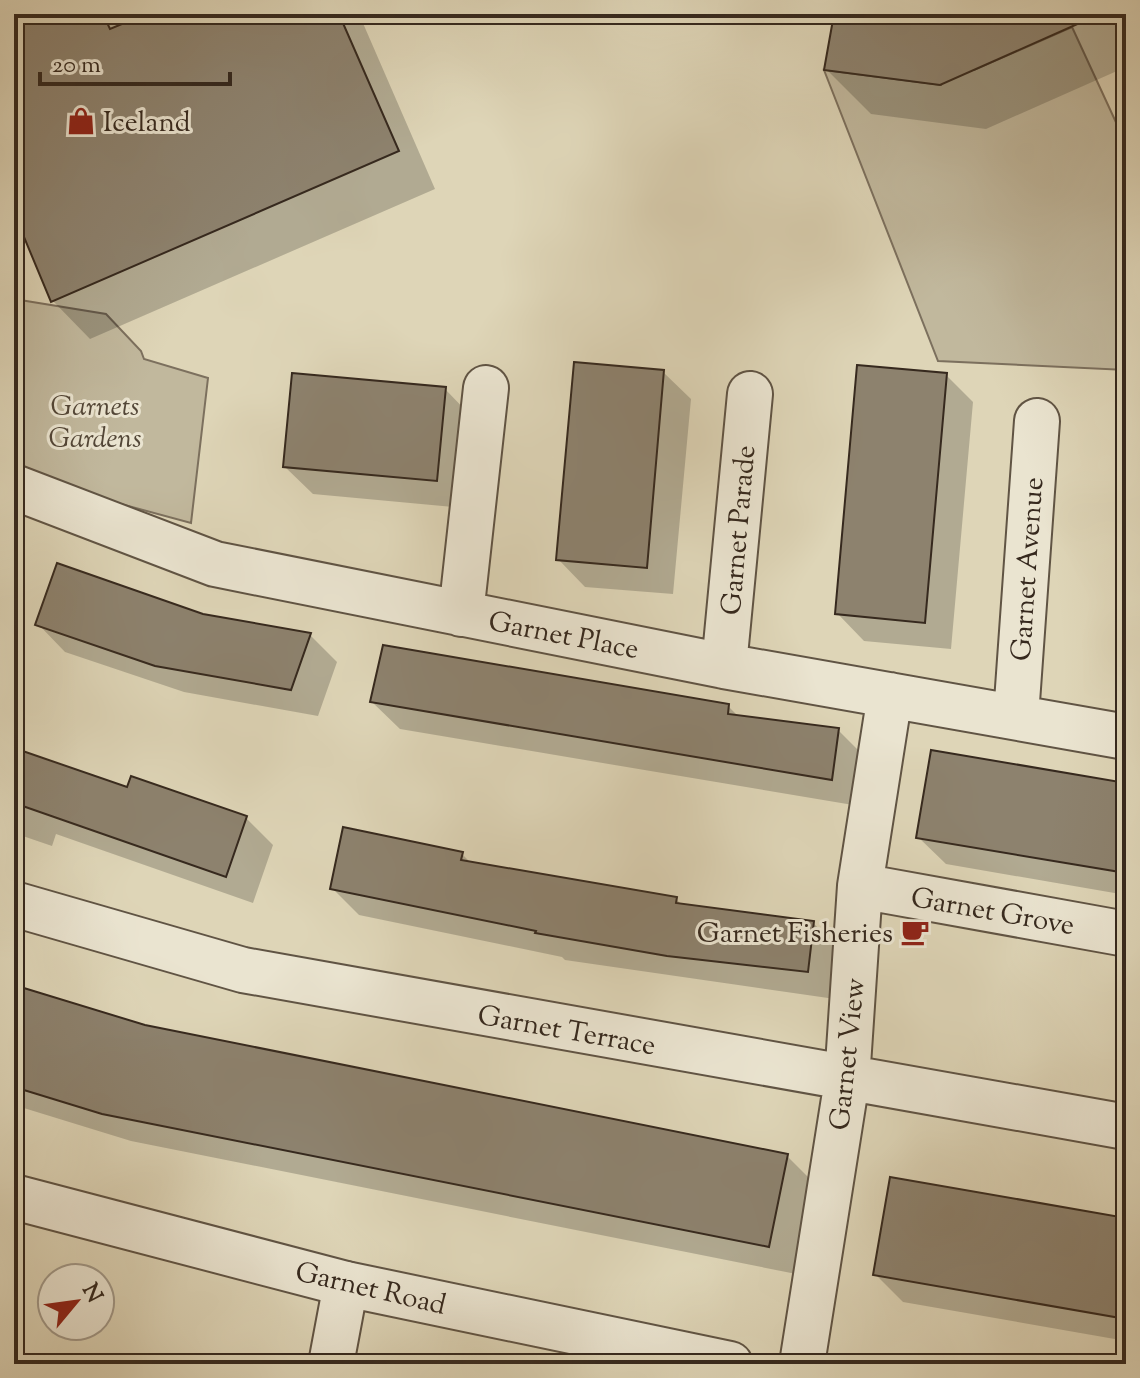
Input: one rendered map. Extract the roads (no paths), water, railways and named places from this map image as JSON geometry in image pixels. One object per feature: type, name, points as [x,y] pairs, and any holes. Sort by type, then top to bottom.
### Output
[{"type":"street","points":[[461,614],[486,388]]},
{"type":"street","name":"Garnet Parade","points":[[724,666],[750,394]]},
{"type":"street","name":"Garnet Avenue","points":[[1016,716],[1037,421]]},
{"type":"street","name":"Garnet Place","points":[[14,487],[215,564],[724,666],[1126,737]]},
{"type":"street","name":"Garnet View","points":[[802,1364],[847,1080],[860,886],[890,695]]},
{"type":"street","name":"Garnet Grove","points":[[860,886],[1126,934]]},
{"type":"street","name":"Garnet Terrace","points":[[14,904],[243,970],[847,1080],[1126,1127]]},
{"type":"street","name":"Garnet Road","points":[[14,1197],[346,1284],[730,1364]]},
{"type":"street","points":[[331,1364],[346,1284]]},
{"type":"place","name":"Iceland","points":[[81,121]]},
{"type":"place","name":"Garnet Fisheries","points":[[915,932]]},
{"type":"park label","name":"Garnets Gardens","points":[[95,421]]}]
